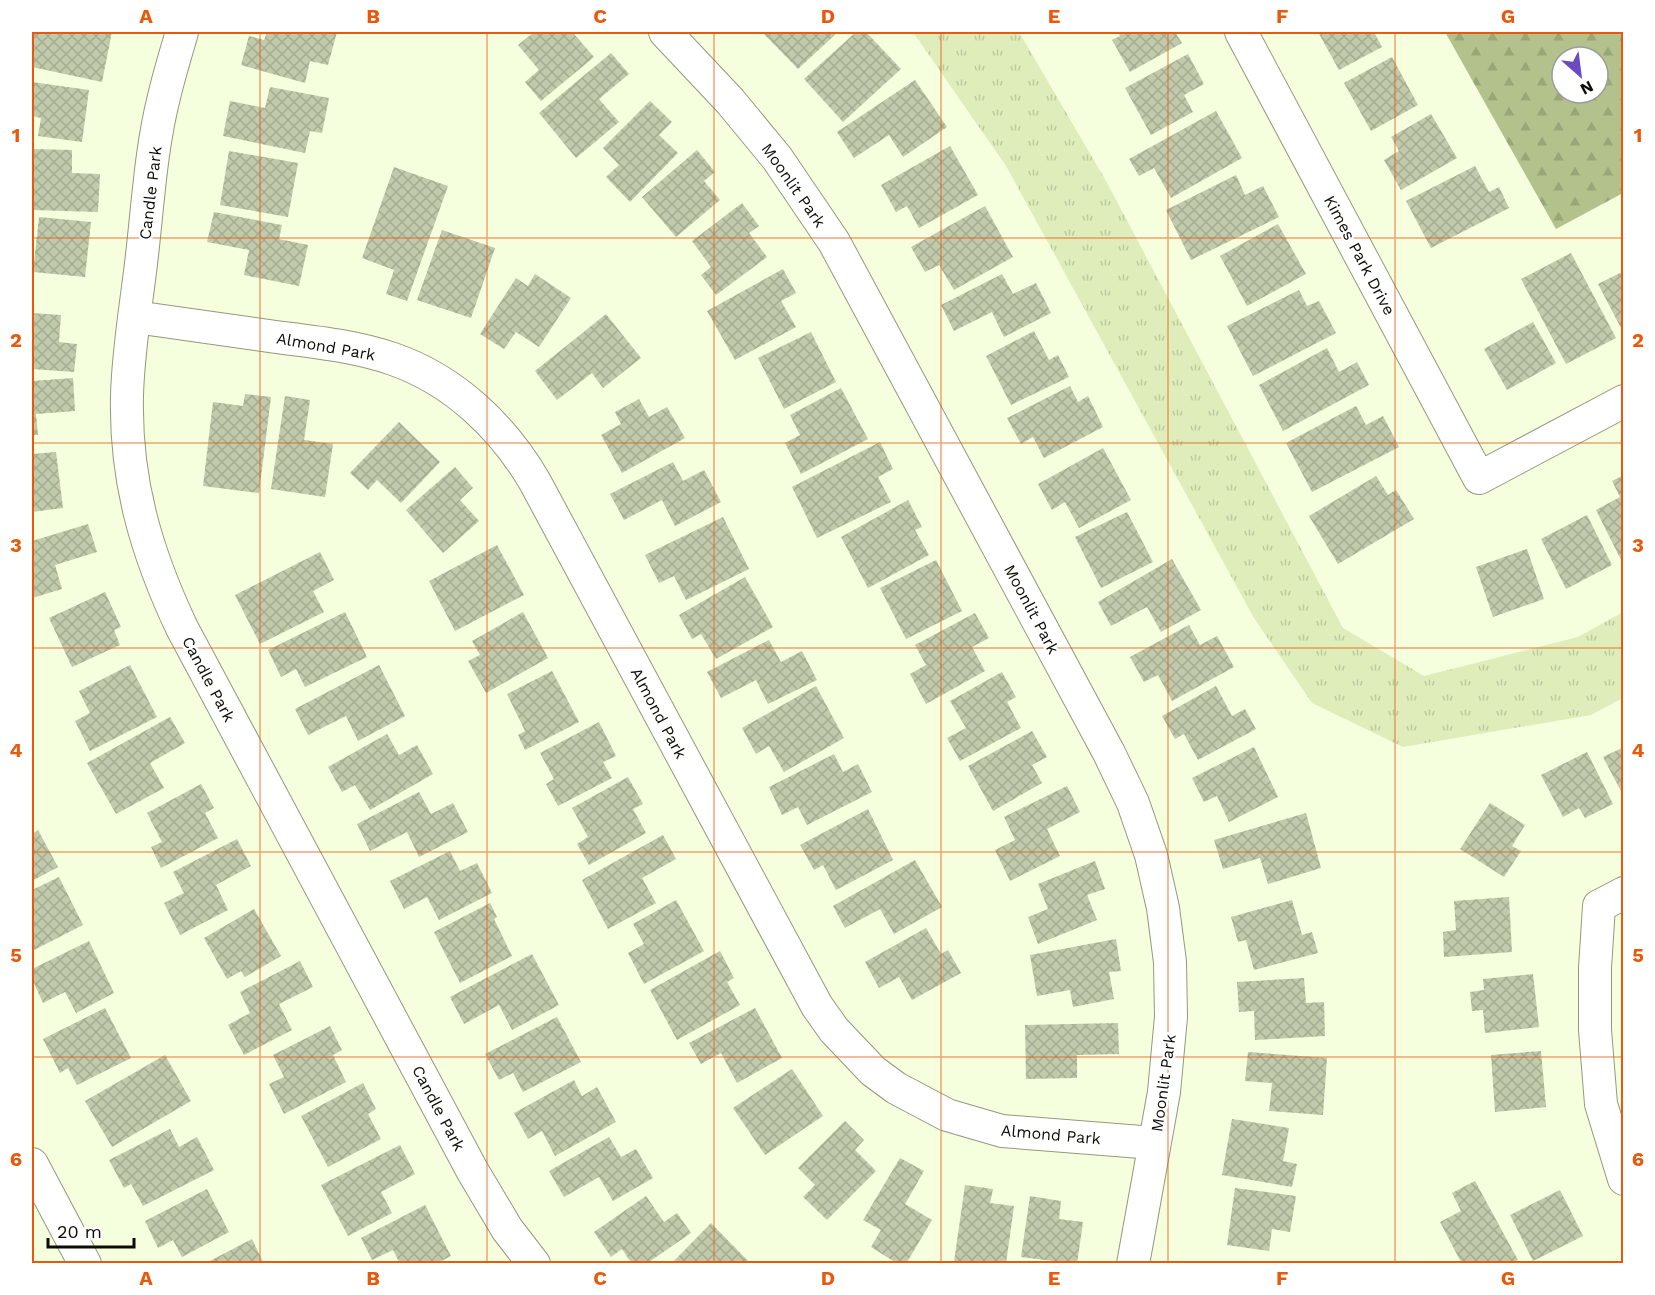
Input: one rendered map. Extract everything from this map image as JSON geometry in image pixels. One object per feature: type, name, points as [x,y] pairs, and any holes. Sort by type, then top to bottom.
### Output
[{"type":"street","name":"Candle Park","points":[[182,32],[163,99],[152,170],[127,394],[128,443],[134,491],[145,538],[161,584],[182,628],[472,1170],[507,1229],[534,1263]]},
{"type":"street","name":"Moonlit Park","points":[[665,32],[730,101],[777,158],[834,242],[1104,743],[1133,803],[1151,855],[1163,908],[1170,962],[1171,1017],[1164,1092],[1133,1263]]},
{"type":"street","name":"Kimes Park Drive","points":[[1241,32],[1479,478],[1623,401]]},
{"type":"street","name":"Almond Park","points":[[135,317],[341,346],[393,359],[442,383],[486,416],[521,458],[535,482],[817,1006],[853,1052],[896,1089],[947,1115],[1002,1131],[1154,1143]]},
{"type":"street","points":[[1623,893],[1599,906],[1595,968],[1595,1030],[1601,1104],[1623,1179]]},
{"type":"street","points":[[32,1164],[85,1263]]},
{"type":"green space","points":[[913,32],[1019,32],[1106,181],[1343,628],[1424,676],[1578,637],[1623,612],[1623,698],[1591,715],[1403,747],[1312,703],[1254,618],[1006,166]]},
{"type":"green space","points":[[1445,32],[1623,32],[1623,193],[1556,229]]},
{"type":"building","points":[[32,32],[112,32],[102,82],[32,67]]},
{"type":"building","points":[[267,32],[337,32],[328,65],[310,61],[305,83],[241,65],[249,36],[264,40]]},
{"type":"building","points":[[534,32],[577,32],[574,34],[594,57],[541,101],[525,82],[539,70],[518,45]]},
{"type":"building","points":[[762,32],[838,32],[798,69]]},
{"type":"building","points":[[856,32],[866,32],[901,69],[843,122],[804,79]]},
{"type":"building","points":[[1118,32],[1175,32],[1182,43],[1130,72],[1112,40],[1120,36]]},
{"type":"building","points":[[1318,32],[1374,32],[1382,47],[1339,70]]},
{"type":"building","points":[[611,53],[629,74],[599,99],[619,122],[576,158],[539,113]]},
{"type":"building","points":[[1188,54],[1204,84],[1184,95],[1193,112],[1151,135],[1125,88]]},
{"type":"building","points":[[1392,57],[1418,105],[1371,131],[1344,83]]},
{"type":"building","points":[[915,80],[947,127],[903,157],[889,135],[854,158],[837,132]]},
{"type":"building","points":[[32,82],[89,90],[82,142],[38,136],[41,118],[32,116]]},
{"type":"building","points":[[270,87],[329,98],[322,133],[310,131],[305,153],[223,136],[230,101],[265,108]]},
{"type":"building","points":[[650,101],[672,122],[659,135],[678,153],[630,202],[606,177],[619,165],[603,148]]},
{"type":"building","points":[[1216,111],[1242,158],[1171,198],[1154,168],[1139,176],[1129,159]]},
{"type":"building","points":[[1431,114],[1457,158],[1401,190],[1384,160],[1399,151],[1391,137]]},
{"type":"building","points":[[950,146],[978,195],[919,228],[907,206],[896,212],[881,185]]},
{"type":"building","points":[[32,149],[72,150],[72,173],[100,174],[98,212],[32,210]]},
{"type":"building","points":[[697,150],[715,172],[704,181],[720,200],[676,237],[642,197]]},
{"type":"building","points":[[229,151],[298,163],[288,217],[220,205]]},
{"type":"building","points":[[1475,166],[1489,192],[1499,187],[1509,208],[1431,248],[1406,201]]},
{"type":"building","points":[[394,167],[448,186],[407,301],[386,294],[394,270],[362,258]]},
{"type":"building","points":[[1236,175],[1245,195],[1263,186],[1279,217],[1191,260],[1166,210]]},
{"type":"building","points":[[742,203],[759,226],[749,233],[767,257],[716,295],[701,275],[711,267],[692,241]]},
{"type":"building","points":[[985,206],[1013,257],[954,290],[939,265],[925,272],[911,247]]},
{"type":"building","points":[[214,212],[282,225],[279,239],[308,245],[299,286],[244,275],[249,250],[207,242]]},
{"type":"building","points":[[39,217],[91,222],[85,277],[33,272]]},
{"type":"building","points":[[1278,224],[1306,274],[1247,306],[1220,256]]},
{"type":"building","points":[[442,230],[495,248],[471,318],[417,300]]},
{"type":"building","points":[[1571,253],[1616,338],[1566,364],[1521,279]]},
{"type":"building","points":[[783,269],[796,293],[781,301],[796,327],[735,360],[707,311]]},
{"type":"building","points":[[1624,271],[1624,327],[1621,328],[1598,284]]},
{"type":"building","points":[[535,274],[571,298],[539,347],[516,332],[504,349],[480,334],[516,278],[528,286]]},
{"type":"building","points":[[1002,274],[1013,294],[1036,283],[1051,313],[1004,337],[992,312],[954,331],[941,305]]},
{"type":"building","points":[[1299,290],[1307,306],[1319,301],[1336,333],[1253,376],[1227,326]]},
{"type":"building","points":[[32,313],[61,315],[59,342],[77,344],[74,372],[32,369]]},
{"type":"building","points":[[606,314],[641,358],[603,388],[592,373],[557,400],[535,371]]},
{"type":"building","points":[[1533,322],[1556,363],[1507,390],[1484,349]]},
{"type":"building","points":[[1034,331],[1049,360],[1058,355],[1069,377],[1011,405],[986,356]]},
{"type":"building","points":[[811,332],[836,382],[784,409],[758,358]]},
{"type":"building","points":[[1327,348],[1339,372],[1357,362],[1369,385],[1283,431],[1259,385]]},
{"type":"building","points":[[73,378],[75,411],[36,414],[38,435],[32,435],[32,381]]},
{"type":"building","points":[[1070,386],[1078,402],[1088,396],[1103,427],[1044,458],[1033,437],[1021,444],[1007,418]]},
{"type":"building","points":[[841,388],[868,439],[801,474],[785,443],[800,435],[790,415]]},
{"type":"building","points":[[245,394],[271,397],[259,493],[203,486],[213,402],[243,406]]},
{"type":"building","points":[[285,396],[310,400],[304,440],[333,444],[325,497],[271,489]]},
{"type":"building","points":[[639,399],[649,417],[667,407],[685,438],[622,473],[601,435],[621,424],[615,412]]},
{"type":"building","points":[[1356,406],[1366,425],[1383,416],[1399,447],[1312,492],[1286,443]]},
{"type":"building","points":[[399,422],[440,462],[401,503],[377,480],[368,490],[350,473]]},
{"type":"building","points":[[880,442],[893,469],[878,477],[891,502],[817,538],[792,487]]},
{"type":"building","points":[[1103,448],[1131,500],[1079,528],[1065,502],[1052,510],[1038,484]]},
{"type":"building","points":[[56,452],[63,508],[32,512],[32,454]]},
{"type":"building","points":[[673,462],[683,481],[704,470],[721,502],[675,526],[662,500],[624,520],[610,494]]},
{"type":"building","points":[[455,467],[473,488],[460,500],[479,521],[443,553],[406,510]]},
{"type":"building","points":[[1624,475],[1624,566],[1596,510],[1620,497],[1612,481]]},
{"type":"building","points":[[1376,476],[1388,495],[1396,490],[1414,519],[1338,564],[1309,516]]},
{"type":"building","points":[[908,500],[922,527],[915,530],[929,555],[868,588],[841,537]]},
{"type":"building","points":[[1127,512],[1153,562],[1101,588],[1075,537]]},
{"type":"building","points":[[1587,515],[1612,565],[1566,589],[1541,539]]},
{"type":"building","points":[[723,517],[749,569],[686,600],[674,576],[659,583],[645,555]]},
{"type":"building","points":[[88,524],[97,552],[55,565],[62,589],[32,598],[32,541]]},
{"type":"building","points":[[497,545],[524,595],[455,631],[429,581]]},
{"type":"building","points":[[1527,549],[1544,599],[1493,617],[1476,567]]},
{"type":"building","points":[[320,552],[334,580],[313,591],[324,612],[260,644],[235,595]]},
{"type":"building","points":[[1172,559],[1201,610],[1161,632],[1147,607],[1111,626],[1098,602]]},
{"type":"building","points":[[936,560],[962,611],[906,639],[880,588]]},
{"type":"building","points":[[745,577],[773,627],[716,659],[701,634],[692,639],[679,615]]},
{"type":"building","points":[[105,592],[121,627],[114,630],[120,645],[72,667],[49,618]]},
{"type":"building","points":[[345,612],[367,657],[305,687],[296,669],[281,677],[268,650]]},
{"type":"building","points":[[523,612],[548,658],[486,693],[468,661],[480,655],[472,641]]},
{"type":"building","points":[[975,613],[989,638],[972,647],[985,671],[926,704],[910,674],[926,665],[915,645]]},
{"type":"building","points":[[1189,625],[1200,645],[1217,636],[1234,667],[1172,701],[1158,675],[1144,682],[1130,657]]},
{"type":"building","points":[[769,640],[781,662],[802,651],[817,680],[768,704],[756,680],[721,698],[707,672]]},
{"type":"building","points":[[130,665],[157,717],[90,751],[75,721],[90,713],[79,691]]},
{"type":"building","points":[[379,665],[405,716],[358,741],[346,716],[308,735],[295,709]]},
{"type":"building","points":[[552,671],[579,722],[525,750],[518,735],[525,731],[507,694]]},
{"type":"building","points":[[1002,672],[1016,697],[1007,702],[1021,728],[960,761],[947,738],[966,728],[950,701]]},
{"type":"building","points":[[816,686],[844,738],[784,772],[769,746],[756,754],[742,728]]},
{"type":"building","points":[[1216,686],[1232,716],[1245,709],[1256,729],[1198,760],[1184,734],[1175,739],[1162,716]]},
{"type":"building","points":[[170,717],[185,743],[150,763],[164,788],[116,814],[87,763]]},
{"type":"building","points":[[599,722],[616,756],[603,762],[612,778],[558,806],[546,784],[554,779],[540,753]]},
{"type":"building","points":[[1032,731],[1047,757],[1032,765],[1042,783],[993,811],[968,766]]},
{"type":"building","points":[[387,734],[399,755],[417,745],[433,774],[370,810],[355,785],[342,792],[328,767]]},
{"type":"building","points":[[1254,747],[1278,797],[1229,822],[1217,796],[1204,802],[1192,778]]},
{"type":"building","points":[[1624,747],[1624,797],[1603,757]]},
{"type":"building","points":[[1587,752],[1613,804],[1585,818],[1579,808],[1563,817],[1541,775]]},
{"type":"building","points":[[834,754],[843,772],[858,764],[872,792],[807,825],[798,807],[782,815],[769,787]]},
{"type":"building","points":[[628,777],[643,804],[633,809],[646,833],[589,865],[577,844],[588,837],[572,808]]},
{"type":"building","points":[[201,784],[214,808],[205,813],[218,838],[161,868],[151,847],[162,842],[147,813]]},
{"type":"building","points":[[1067,786],[1080,812],[1047,829],[1060,856],[1010,881],[995,850],[1015,840],[1004,817]]},
{"type":"building","points":[[419,792],[431,814],[453,803],[468,832],[419,857],[407,832],[370,851],[357,824]]},
{"type":"building","points":[[1490,803],[1525,825],[1512,846],[1521,851],[1504,877],[1460,849]]},
{"type":"building","points":[[868,809],[893,860],[836,890],[823,865],[814,870],[800,845]]},
{"type":"building","points":[[1306,813],[1321,868],[1268,884],[1260,858],[1223,869],[1214,840]]},
{"type":"building","points":[[38,830],[58,867],[32,881],[32,834]]},
{"type":"building","points":[[663,835],[676,859],[642,878],[656,903],[608,929],[582,880]]},
{"type":"building","points":[[237,839],[251,866],[216,885],[228,910],[180,935],[164,903],[184,893],[173,872]]},
{"type":"building","points":[[450,851],[460,871],[477,863],[492,893],[439,920],[427,897],[404,909],[390,881]]},
{"type":"building","points":[[915,860],[942,907],[894,934],[880,909],[845,928],[833,906]]},
{"type":"building","points":[[1095,861],[1105,889],[1087,895],[1097,920],[1038,944],[1028,917],[1048,909],[1038,884]]},
{"type":"building","points":[[59,877],[83,925],[32,951],[32,890]]},
{"type":"building","points":[[1509,897],[1512,952],[1444,957],[1443,932],[1456,930],[1454,901]]},
{"type":"building","points":[[676,900],[704,951],[644,984],[628,953],[644,944],[633,924]]},
{"type":"building","points":[[1292,900],[1302,935],[1312,932],[1318,953],[1254,970],[1246,940],[1238,942],[1231,917]]},
{"type":"building","points":[[490,903],[497,917],[494,919],[512,956],[460,983],[434,932]]},
{"type":"building","points":[[254,909],[281,956],[245,977],[241,971],[227,979],[204,938]]},
{"type":"building","points":[[926,928],[941,954],[948,950],[961,973],[912,1000],[899,977],[879,988],[865,962]]},
{"type":"building","points":[[1116,939],[1121,971],[1109,972],[1114,999],[1073,1007],[1070,990],[1037,996],[1030,955]]},
{"type":"building","points":[[89,941],[114,993],[76,1013],[65,992],[43,1003],[32,979],[32,969]]},
{"type":"building","points":[[720,951],[734,978],[727,982],[740,1005],[677,1040],[650,990]]},
{"type":"building","points":[[532,954],[559,1005],[512,1030],[499,1005],[464,1024],[450,997]]},
{"type":"building","points":[[300,961],[313,987],[279,1004],[292,1030],[244,1055],[228,1025],[250,1013],[240,992]]},
{"type":"building","points":[[1533,974],[1539,1027],[1485,1033],[1483,1010],[1472,1011],[1470,992],[1484,990],[1483,979]]},
{"type":"building","points":[[1304,978],[1306,1003],[1324,1002],[1325,1036],[1255,1040],[1254,1011],[1239,1012],[1237,982]]},
{"type":"building","points":[[105,1008],[131,1058],[77,1085],[68,1068],[60,1073],[43,1039]]},
{"type":"building","points":[[755,1008],[782,1058],[737,1083],[721,1053],[701,1064],[689,1043]]},
{"type":"building","points":[[557,1017],[581,1062],[523,1092],[513,1073],[499,1080],[485,1054]]},
{"type":"building","points":[[1118,1023],[1119,1054],[1077,1055],[1077,1078],[1026,1079],[1025,1025]]},
{"type":"building","points":[[330,1026],[342,1050],[333,1055],[346,1082],[284,1114],[269,1084],[284,1077],[273,1055]]},
{"type":"building","points":[[1541,1051],[1546,1107],[1495,1112],[1491,1055]]},
{"type":"building","points":[[1248,1052],[1327,1058],[1323,1115],[1269,1111],[1272,1083],[1245,1081]]},
{"type":"building","points":[[165,1055],[191,1101],[112,1147],[85,1101]]},
{"type":"building","points":[[792,1069],[823,1116],[765,1155],[733,1108]]},
{"type":"building","points":[[574,1080],[582,1096],[597,1087],[616,1122],[555,1156],[542,1131],[528,1139],[514,1113]]},
{"type":"building","points":[[363,1083],[376,1109],[368,1114],[381,1139],[328,1167],[301,1116]]},
{"type":"building","points":[[1232,1119],[1289,1128],[1283,1161],[1297,1164],[1292,1187],[1222,1175]]},
{"type":"building","points":[[845,1121],[864,1140],[855,1150],[876,1171],[827,1220],[803,1197],[815,1185],[798,1168]]},
{"type":"building","points":[[170,1129],[179,1147],[197,1137],[214,1170],[143,1206],[131,1184],[124,1188],[109,1160]]},
{"type":"building","points":[[609,1137],[621,1157],[636,1149],[653,1178],[613,1201],[599,1177],[564,1197],[549,1171]]},
{"type":"building","points":[[400,1145],[415,1174],[381,1192],[392,1213],[348,1236],[321,1185]]},
{"type":"building","points":[[900,1158],[924,1171],[905,1204],[932,1220],[906,1264],[898,1264],[871,1247],[881,1230],[863,1220]]},
{"type":"building","points":[[1475,1181],[1518,1260],[1511,1264],[1462,1264],[1440,1222],[1461,1211],[1452,1193]]},
{"type":"building","points":[[965,1185],[993,1189],[990,1203],[1014,1206],[1006,1264],[954,1262]]},
{"type":"building","points":[[1235,1188],[1296,1196],[1290,1232],[1272,1229],[1269,1251],[1227,1245]]},
{"type":"building","points":[[207,1189],[229,1232],[182,1257],[173,1240],[158,1248],[145,1221]]},
{"type":"building","points":[[1560,1190],[1583,1236],[1533,1261],[1510,1215]]},
{"type":"building","points":[[646,1196],[664,1222],[677,1213],[691,1233],[646,1264],[632,1264],[622,1249],[611,1257],[594,1232]]},
{"type":"building","points":[[1030,1196],[1061,1201],[1059,1219],[1083,1222],[1077,1264],[1021,1257]]},
{"type":"building","points":[[425,1205],[451,1256],[436,1264],[400,1264],[393,1250],[372,1260],[361,1238]]},
{"type":"building","points":[[711,1223],[751,1264],[671,1264]]},
{"type":"building","points":[[252,1239],[264,1264],[204,1264]]}]
